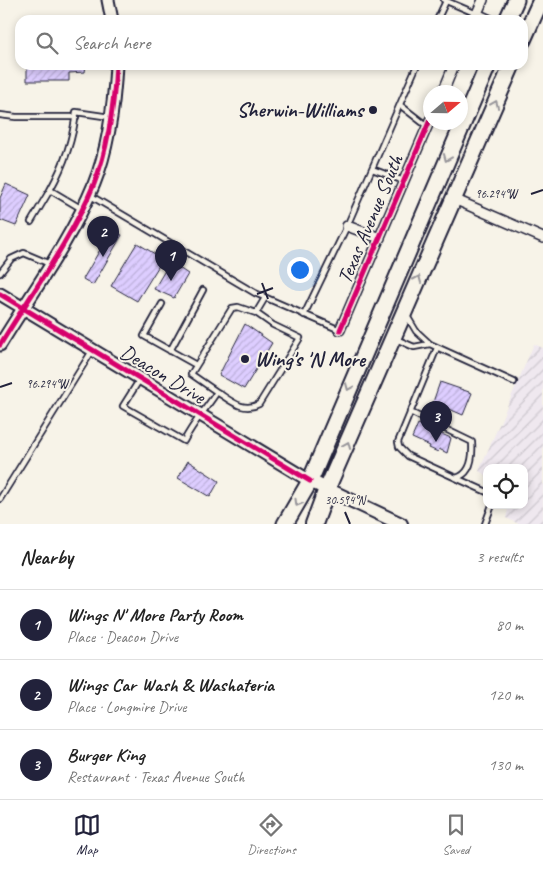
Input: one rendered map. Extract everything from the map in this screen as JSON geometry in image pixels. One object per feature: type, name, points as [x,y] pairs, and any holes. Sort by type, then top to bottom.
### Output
[{"type":"highway","points":[[509,15],[516,0]]},
{"type":"highway","points":[[528,29],[541,0]]},
{"type":"highway","points":[[285,524],[310,481],[388,293],[486,70]]},
{"type":"highway","points":[[314,524],[327,489],[510,70]]},
{"type":"highway","points":[[388,293],[387,327],[393,338]]},
{"type":"main road","points":[[310,481],[401,524]]},
{"type":"street","points":[[108,0],[111,15]]},
{"type":"street","points":[[476,15],[482,0]]},
{"type":"street","points":[[0,346],[83,210],[105,150],[111,117],[116,70]]},
{"type":"street","points":[[445,85],[452,70]]},
{"type":"street","name":"Texas Avenue South","points":[[340,330],[426,130]]},
{"type":"street","points":[[454,199],[543,238]]},
{"type":"street","points":[[347,226],[380,238]]},
{"type":"street","name":"Deacon Drive","points":[[0,294],[310,481]]},
{"type":"lane","points":[[439,15],[445,0],[471,15]]},
{"type":"lane","points":[[304,315],[347,226],[415,70]]},
{"type":"lane","points":[[400,105],[423,120]]},
{"type":"lane","points":[[31,222],[64,163],[76,112],[111,117]]},
{"type":"lane","points":[[0,115],[16,118],[76,117]]},
{"type":"lane","points":[[372,169],[404,181]]},
{"type":"lane","points":[[50,190],[83,210]]},
{"type":"lane","points":[[89,195],[265,298],[340,330]]},
{"type":"lane","points":[[0,273],[11,259],[24,253],[50,264]]},
{"type":"lane","points":[[170,350],[203,290]]},
{"type":"lane","points":[[256,313],[265,298]]},
{"type":"lane","points":[[162,304],[144,336],[196,365]]},
{"type":"lane","points":[[238,307],[256,313],[273,325],[300,338],[259,404],[252,408],[244,408],[191,374],[232,308],[238,307]]},
{"type":"lane","points":[[404,312],[416,332],[430,344],[514,382]]},
{"type":"lane","points":[[393,338],[414,347],[430,344]]},
{"type":"lane","points":[[437,348],[398,442],[399,447],[408,456],[483,490]]},
{"type":"lane","points":[[0,499],[92,350]]},
{"type":"lane","points":[[140,379],[123,406],[184,440],[191,426],[202,416],[217,392]]},
{"type":"lane","points":[[410,412],[472,442],[473,454],[468,470],[456,478]]},
{"type":"lane","points":[[485,524],[491,509]]},
{"type":"shaded area","points":[[534,344],[543,348],[543,524],[519,524],[506,518],[508,509],[528,509],[528,464],[483,464],[483,474],[479,471]]},
{"type":"building","points":[[27,70],[85,70],[85,72],[69,73],[69,81],[27,81]]},
{"type":"building","points":[[6,184],[30,195],[16,226],[0,220],[0,198]]},
{"type":"building","points":[[112,229],[122,235],[93,285],[83,279]]},
{"type":"building","points":[[137,243],[163,259],[137,301],[111,286]]},
{"type":"building","points":[[170,262],[188,274],[174,298],[154,289]]},
{"type":"building","name":"Wing's 'N More","points":[[245,324],[272,343],[244,389],[219,375]]},
{"type":"building","points":[[440,382],[472,393],[463,415],[433,402]]},
{"type":"building","points":[[418,424],[451,438],[447,453],[439,449],[438,452],[412,438]]},
{"type":"building","points":[[188,461],[219,481],[210,497],[178,478]]},
{"type":"cycle path","points":[[0,345],[74,226],[94,184],[110,126],[116,70]]},
{"type":"cycle path","points":[[340,330],[426,130]]},
{"type":"cycle path","points":[[0,294],[310,481]]},
{"type":"place","name":"Sherwin-Williams","points":[[373,110]]},
{"type":"place","name":"Wings Car Wash & Washateria","points":[[103,257]]},
{"type":"place","name":"Wings N' More Party Room","points":[[171,281]]},
{"type":"place","name":"Wing's 'N More","points":[[245,359]]},
{"type":"place","name":"Burger King","points":[[436,442]]}]
